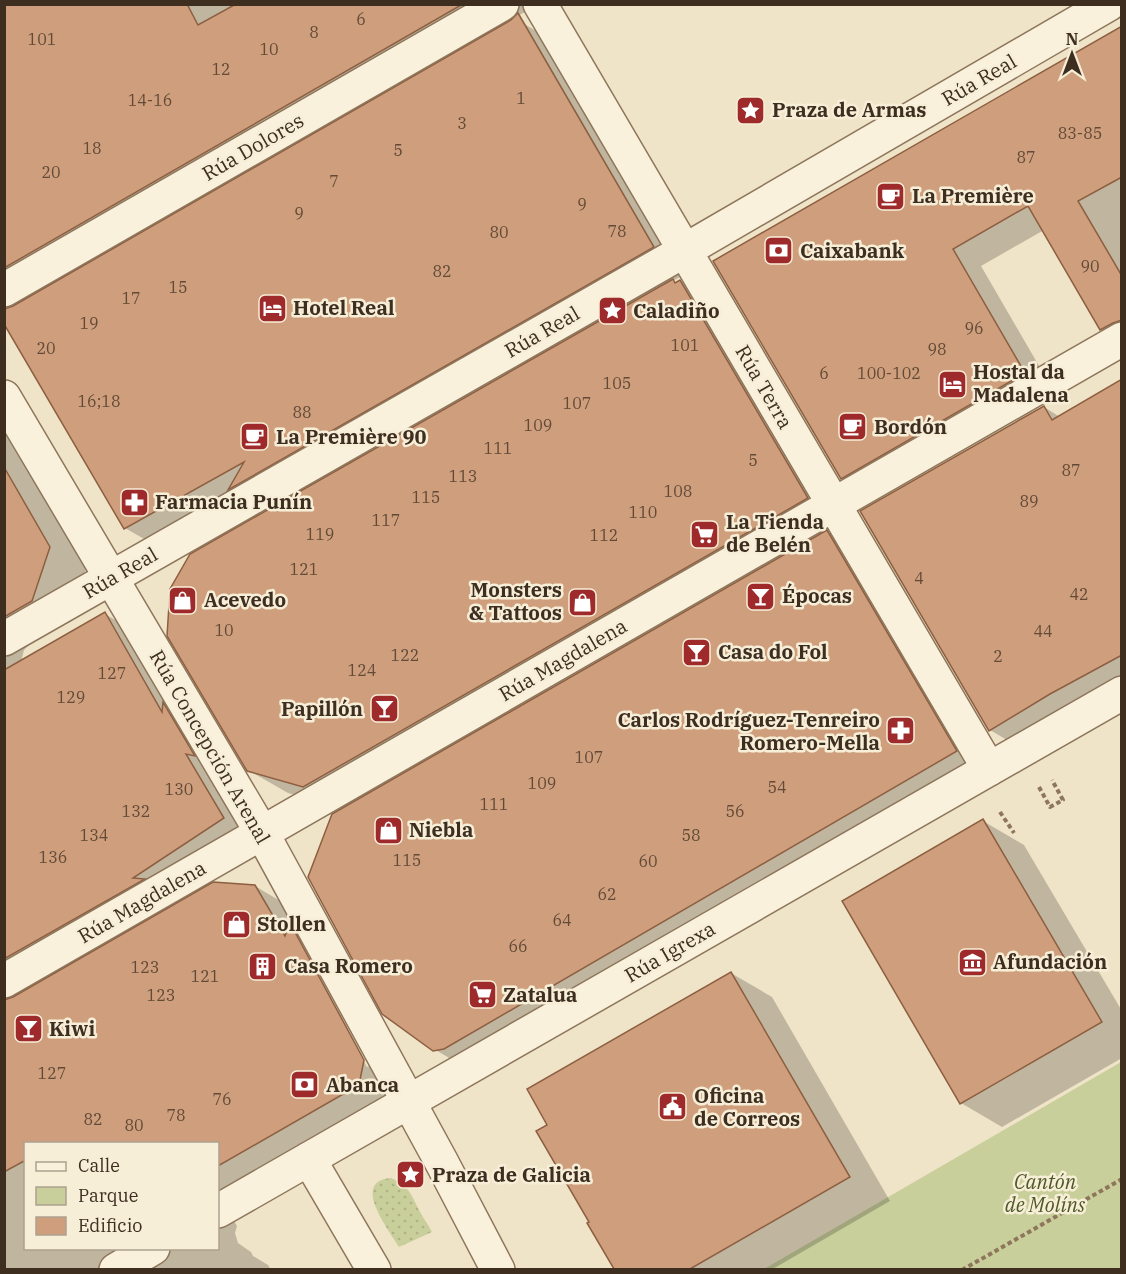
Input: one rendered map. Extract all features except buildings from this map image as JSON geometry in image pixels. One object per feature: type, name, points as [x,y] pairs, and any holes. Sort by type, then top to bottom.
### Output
[{"type":"street","name":"Rúa Dolores","points":[[4,290],[502,4]]},
{"type":"street","name":"Rúa Terra","points":[[540,4],[989,770]]},
{"type":"street","name":"Rúa Real","points":[[4,639],[1109,4]]},
{"type":"street","name":"Rúa Magdalena","points":[[4,981],[1122,339]]},
{"type":"street","name":"Rúa Concepción Arenal","points":[[4,397],[262,833],[408,1102]]},
{"type":"street","name":"Rúa Igrexa","points":[[219,1210],[1122,693]]},
{"type":"street","points":[[408,1102],[498,1269]]},
{"type":"street","points":[[309,1159],[374,1269]]},
{"type":"street","points":[[116,1269],[149,1250]]},
{"type":"path","points":[[1039,786],[1050,807],[1063,800],[1052,780]]},
{"type":"path","points":[[962,1269],[1122,1179]]},
{"type":"green space","name":"Cantón de Molíns","points":[[1121,1062],[1121,1269],[764,1269]]},
{"type":"green space","points":[[391,1178],[409,1191],[432,1232],[399,1247],[381,1218],[373,1197],[374,1188],[379,1181]]},
{"type":"place","name":"Praza de Armas","points":[[751,110]]},
{"type":"place","name":"La Première","points":[[891,196]]},
{"type":"place","name":"Caixabank","points":[[779,251]]},
{"type":"place","name":"Hotel Real","points":[[272,308]]},
{"type":"place","name":"Caladiño","points":[[612,311]]},
{"type":"place","name":"Hostal da Madalena","points":[[952,384]]},
{"type":"place","name":"Bordón","points":[[853,427]]},
{"type":"place","name":"La Première 90","points":[[255,437]]},
{"type":"place","name":"Farmacia Punín","points":[[134,502]]},
{"type":"place","name":"La Tienda de Belén","points":[[705,534]]},
{"type":"place","name":"Épocas","points":[[761,596]]},
{"type":"place","name":"Acevedo","points":[[183,600]]},
{"type":"place","name":"Monsters & Tattoos","points":[[583,602]]},
{"type":"place","name":"Casa do Fol","points":[[697,652]]},
{"type":"place","name":"Papillón","points":[[384,709]]},
{"type":"place","name":"Carlos Rodríguez-Tenreiro Romero-Mella","points":[[901,731]]},
{"type":"place","name":"Niebla","points":[[388,830]]},
{"type":"place","name":"Stollen","points":[[236,924]]},
{"type":"place","name":"Afundación","points":[[972,962]]},
{"type":"place","name":"Casa Romero","points":[[263,966]]},
{"type":"place","name":"Zatalua","points":[[482,995]]},
{"type":"place","name":"Kiwi","points":[[28,1029]]},
{"type":"place","name":"Abanca","points":[[305,1085]]},
{"type":"place","name":"Oficina de Correos","points":[[673,1107]]},
{"type":"place","name":"Praza de Galicia","points":[[411,1175]]}]
